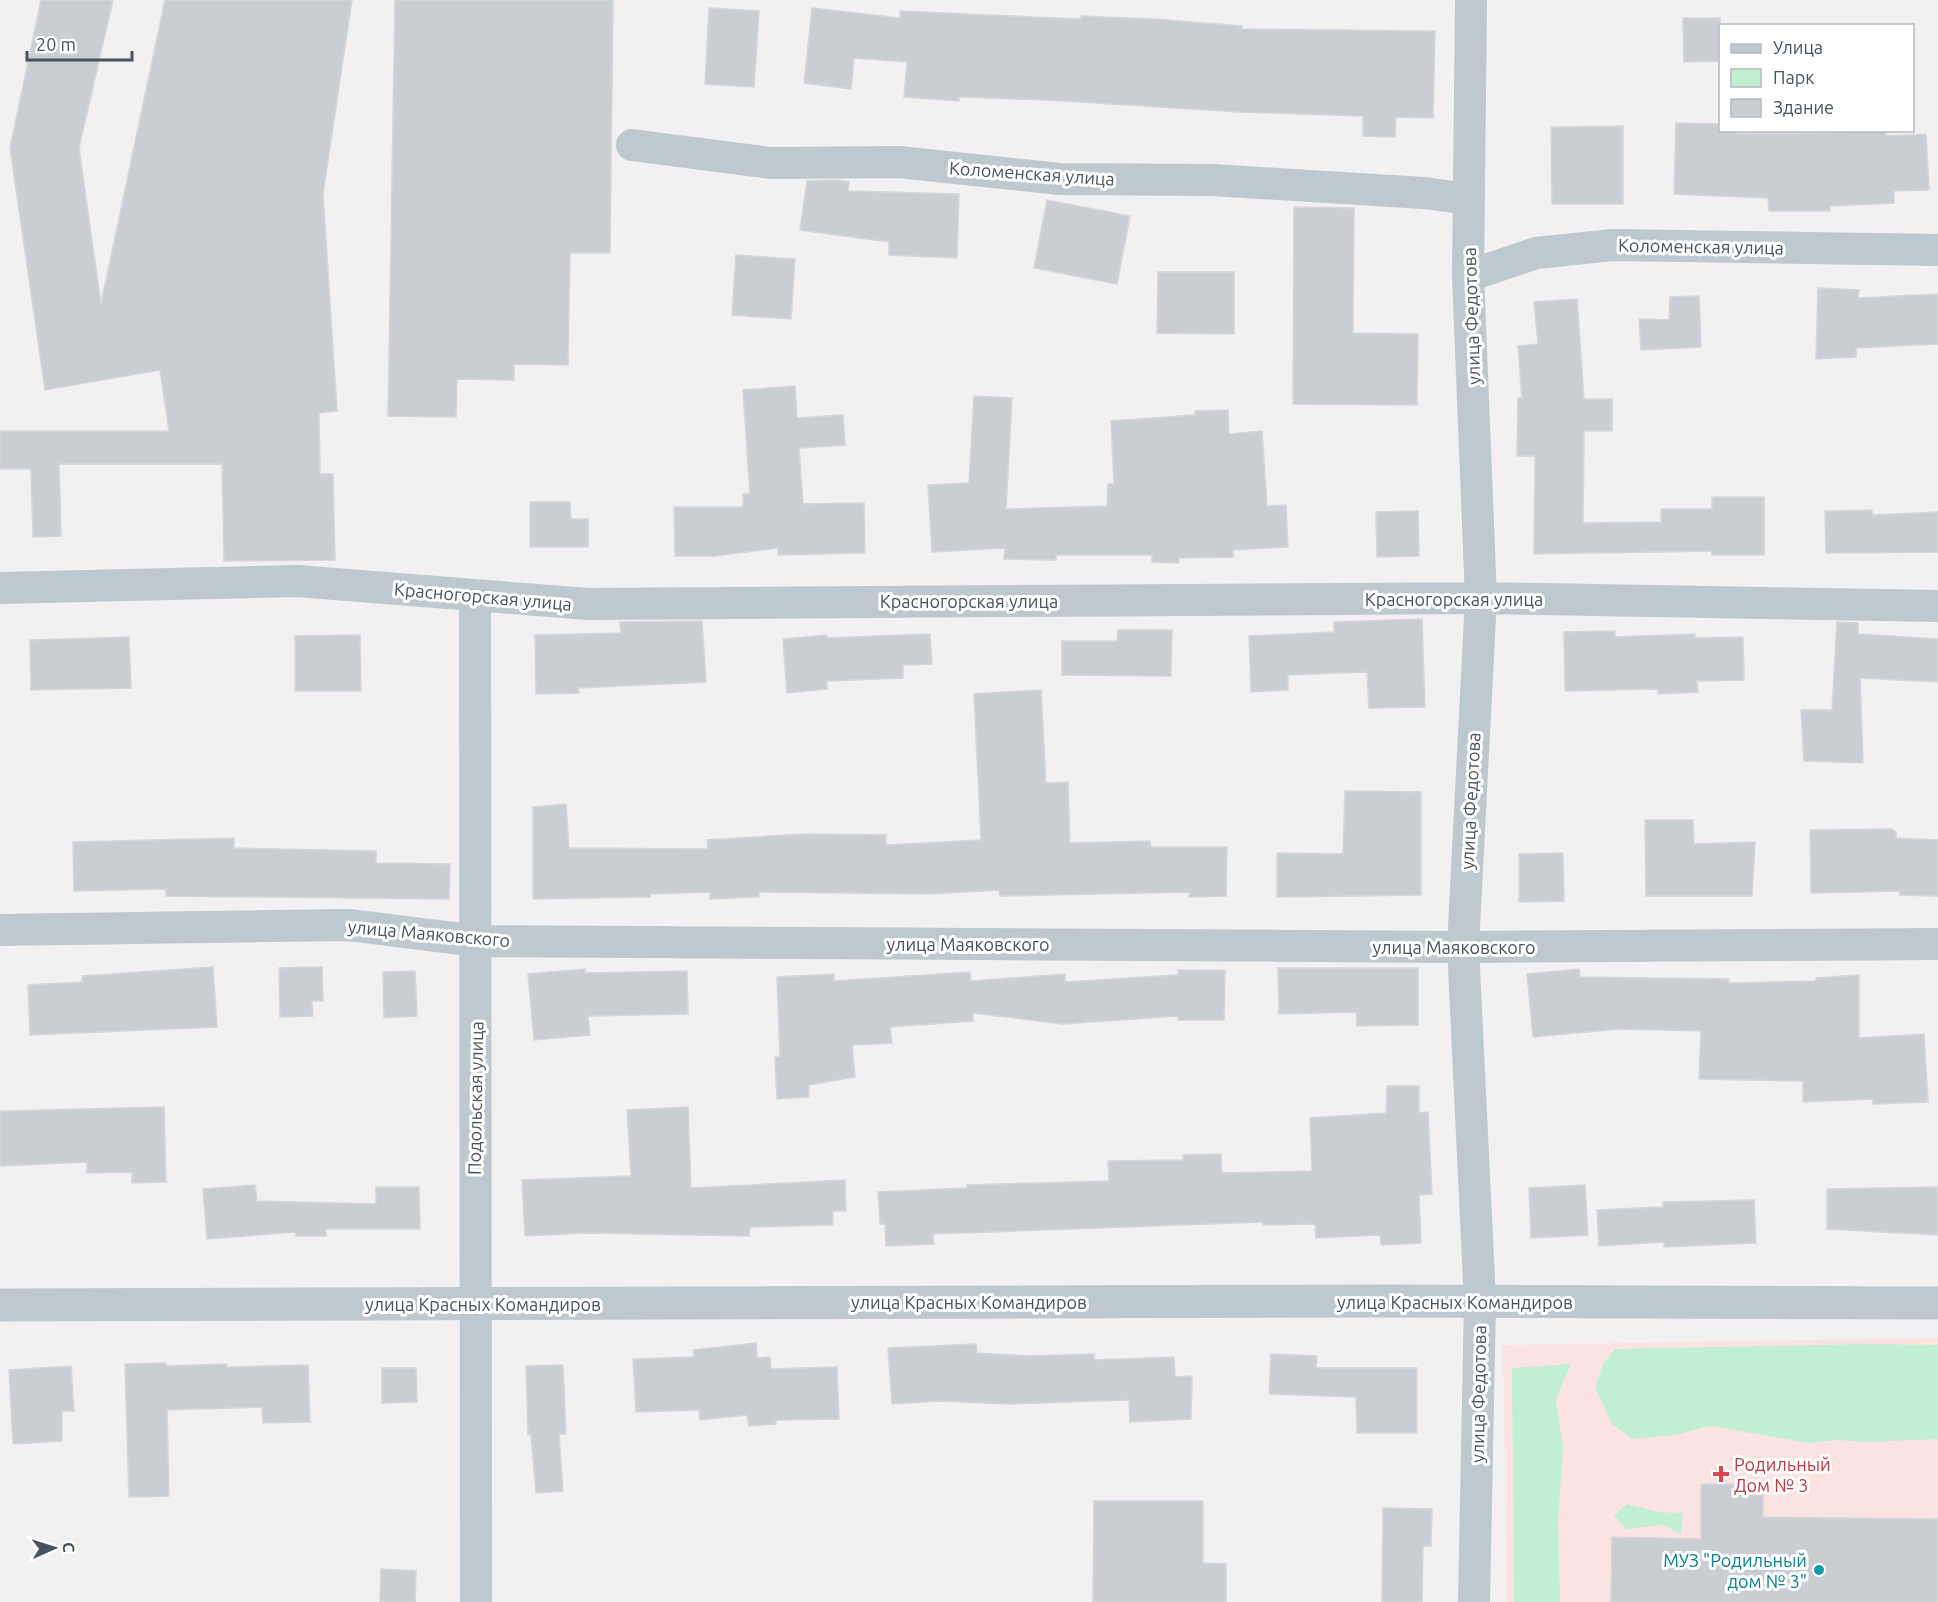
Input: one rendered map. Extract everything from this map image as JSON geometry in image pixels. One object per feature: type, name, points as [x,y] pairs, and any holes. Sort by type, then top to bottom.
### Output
[{"type":"street","name":"улица Федотова","points":[[1471,0],[1468,276],[1480,598],[1463,947],[1480,1301],[1474,1602]]},
{"type":"street","name":"Коломенская улица","points":[[632,145],[771,163],[899,162],[1060,179],[1212,180],[1469,199]]},
{"type":"street","name":"Коломенская улица","points":[[1468,276],[1536,253],[1613,245],[1938,250]]},
{"type":"street","name":"Красногорская улица","points":[[0,588],[297,580],[588,604],[1480,598],[1938,606]]},
{"type":"street","name":"Подольская улица","points":[[474,595],[477,941],[473,1304],[476,1602]]},
{"type":"street","name":"улица Маяковского","points":[[0,930],[350,925],[477,941],[1463,947],[1938,944]]},
{"type":"street","name":"улица Красных Командиров","points":[[0,1305],[1480,1301],[1938,1304]]},
{"type":"shaded area","name":"Родильный Дом № 3","points":[[1938,1338],[1938,1602],[1507,1602],[1503,1345]]},
{"type":"green space","points":[[1872,1344],[1938,1345],[1938,1439],[1867,1442],[1836,1440],[1810,1443],[1710,1426],[1675,1435],[1632,1439],[1612,1424],[1595,1387],[1603,1364],[1615,1349]]},
{"type":"green space","points":[[1571,1364],[1556,1400],[1563,1448],[1558,1522],[1560,1602],[1514,1602],[1512,1368]]},
{"type":"green space","points":[[1627,1504],[1658,1512],[1683,1513],[1681,1534],[1663,1525],[1626,1529],[1614,1515]]},
{"type":"building","points":[[41,0],[113,0],[79,148],[101,304],[165,0],[352,0],[323,194],[337,411],[319,413],[320,474],[333,474],[335,560],[224,561],[222,464],[59,464],[61,536],[33,537],[31,469],[0,469],[0,431],[169,431],[160,370],[45,390],[10,148]]},
{"type":"building","points":[[395,0],[613,0],[610,253],[570,253],[568,365],[514,364],[514,380],[457,379],[456,417],[388,416]]},
{"type":"building","points":[[709,8],[759,11],[754,87],[705,84]]},
{"type":"building","points":[[812,8],[900,18],[900,11],[1081,19],[1081,16],[1155,19],[1242,26],[1242,29],[1435,31],[1433,118],[1396,117],[1395,137],[1363,136],[1363,116],[1239,112],[1047,100],[959,97],[959,101],[904,97],[907,62],[854,58],[851,89],[804,83]]},
{"type":"building","points":[[1683,18],[1720,18],[1719,61],[1684,62]]},
{"type":"building","points":[[1676,123],[1719,124],[1719,132],[1735,132],[1735,134],[1886,132],[1886,136],[1926,134],[1929,190],[1894,191],[1894,203],[1830,206],[1830,211],[1769,211],[1768,198],[1674,194]]},
{"type":"building","points":[[1623,126],[1623,204],[1552,204],[1551,127]]},
{"type":"building","points":[[807,181],[849,182],[848,191],[959,194],[957,258],[889,255],[889,242],[800,230]]},
{"type":"building","points":[[1047,200],[1130,216],[1117,284],[1034,268]]},
{"type":"building","points":[[1294,207],[1354,208],[1353,333],[1418,334],[1417,405],[1293,404]]},
{"type":"building","points":[[736,255],[795,259],[791,319],[732,315]]},
{"type":"building","points":[[1158,272],[1234,272],[1234,334],[1157,333]]},
{"type":"building","points":[[1818,288],[1859,290],[1858,298],[1938,294],[1938,344],[1856,348],[1856,357],[1816,359]]},
{"type":"building","points":[[1699,296],[1701,347],[1641,350],[1639,319],[1669,320],[1670,297]]},
{"type":"building","points":[[1577,299],[1584,399],[1612,399],[1612,431],[1584,431],[1583,523],[1661,522],[1661,509],[1712,509],[1712,497],[1764,497],[1764,555],[1712,555],[1712,551],[1534,554],[1535,456],[1517,456],[1518,398],[1522,398],[1518,346],[1538,344],[1534,302]]},
{"type":"building","points":[[795,386],[797,418],[843,415],[845,445],[799,448],[803,504],[864,503],[865,553],[778,555],[778,548],[715,556],[675,556],[674,507],[743,507],[743,494],[750,494],[743,390]]},
{"type":"building","points":[[974,396],[1012,398],[1006,509],[1107,506],[1108,484],[1114,484],[1111,421],[1195,415],[1195,411],[1228,410],[1229,434],[1262,431],[1267,506],[1286,505],[1288,547],[1233,550],[1233,557],[1179,558],[1179,563],[1152,562],[1152,555],[1056,555],[1056,560],[1004,559],[1005,548],[932,552],[928,485],[969,483]]},
{"type":"building","points":[[530,502],[570,502],[571,519],[588,519],[588,547],[530,547]]},
{"type":"building","points":[[1872,510],[1872,515],[1938,512],[1938,552],[1826,553],[1825,511]]},
{"type":"building","points":[[1418,511],[1419,556],[1377,557],[1376,512]]},
{"type":"building","points":[[1422,619],[1425,707],[1369,708],[1367,672],[1288,675],[1288,690],[1251,692],[1249,636],[1334,632],[1334,622]]},
{"type":"building","points":[[702,621],[706,682],[578,688],[579,693],[536,694],[535,635],[621,633],[620,622]]},
{"type":"building","points":[[1837,622],[1858,623],[1858,634],[1938,639],[1938,682],[1860,678],[1863,763],[1804,761],[1801,710],[1832,710]]},
{"type":"building","points":[[1118,630],[1172,630],[1171,676],[1062,675],[1062,641],[1117,641]]},
{"type":"building","points":[[1615,631],[1615,637],[1695,634],[1695,638],[1743,637],[1744,680],[1697,681],[1698,692],[1658,694],[1658,689],[1565,691],[1564,632]]},
{"type":"building","points":[[930,634],[932,664],[903,665],[903,678],[827,681],[827,689],[787,693],[783,639],[827,635],[827,638]]},
{"type":"building","points":[[360,635],[361,691],[295,691],[295,636]]},
{"type":"building","points":[[129,637],[131,688],[31,690],[30,640]]},
{"type":"building","points":[[1041,690],[1046,783],[1068,782],[1070,843],[1150,841],[1151,847],[1227,847],[1226,896],[1189,897],[1189,892],[1000,896],[999,890],[930,894],[759,892],[759,897],[710,899],[710,892],[650,894],[650,897],[533,899],[533,807],[566,804],[569,848],[708,849],[707,840],[804,834],[886,835],[886,845],[981,840],[974,694]]},
{"type":"building","points":[[1345,791],[1421,792],[1421,895],[1277,897],[1277,853],[1343,854]]},
{"type":"building","points":[[1645,820],[1693,820],[1694,844],[1755,842],[1752,896],[1646,896]]},
{"type":"building","points":[[1892,829],[1896,832],[1896,838],[1938,840],[1938,896],[1900,895],[1900,891],[1811,893],[1810,830]]},
{"type":"building","points":[[234,838],[234,848],[376,851],[376,863],[450,864],[449,899],[166,896],[166,889],[74,891],[73,842]]},
{"type":"building","points":[[1563,853],[1564,901],[1519,902],[1519,854]]},
{"type":"building","points":[[213,967],[217,1027],[30,1035],[28,985],[82,982],[82,976]]},
{"type":"building","points":[[322,967],[323,1001],[312,1001],[313,1016],[280,1017],[279,968]]},
{"type":"building","points":[[1278,968],[1418,968],[1418,1025],[1357,1026],[1356,1012],[1279,1014]]},
{"type":"building","points":[[585,969],[585,973],[687,971],[688,1014],[588,1016],[590,1035],[534,1040],[528,974]]},
{"type":"building","points":[[1579,969],[1580,977],[1729,979],[1729,983],[1816,981],[1816,978],[1859,975],[1859,1038],[1924,1034],[1928,1102],[1873,1104],[1873,1099],[1803,1102],[1803,1081],[1699,1079],[1701,1031],[1619,1029],[1533,1037],[1527,974]]},
{"type":"building","points":[[1178,970],[1225,970],[1224,1020],[1178,1020],[1178,1016],[1062,1024],[973,1013],[973,1021],[890,1027],[892,1043],[852,1045],[855,1077],[809,1085],[809,1097],[777,1099],[775,1057],[780,1057],[777,977],[834,974],[834,981],[970,972],[971,981],[1065,974],[1065,982],[1178,975]]},
{"type":"building","points":[[415,971],[417,1016],[384,1018],[383,972]]},
{"type":"building","points":[[1387,1086],[1419,1086],[1419,1113],[1428,1112],[1432,1194],[1419,1195],[1421,1243],[1381,1245],[1380,1235],[1316,1238],[1315,1224],[1263,1225],[1263,1222],[933,1234],[934,1244],[886,1246],[885,1224],[880,1224],[878,1192],[967,1188],[967,1185],[1109,1181],[1108,1161],[1183,1160],[1183,1155],[1221,1154],[1222,1173],[1312,1171],[1310,1118],[1386,1113]]},
{"type":"building","points":[[164,1107],[166,1182],[132,1183],[132,1172],[87,1173],[87,1162],[0,1166],[0,1111]]},
{"type":"building","points":[[688,1107],[691,1188],[845,1180],[846,1211],[833,1211],[833,1225],[750,1227],[749,1236],[586,1233],[525,1236],[522,1180],[631,1176],[627,1110]]},
{"type":"building","points":[[255,1185],[257,1201],[376,1204],[376,1187],[419,1187],[420,1229],[326,1229],[326,1236],[296,1236],[296,1232],[207,1239],[203,1189]]},
{"type":"building","points":[[1585,1185],[1588,1235],[1531,1238],[1529,1188]]},
{"type":"building","points":[[1938,1187],[1938,1235],[1827,1229],[1827,1189]]},
{"type":"building","points":[[1754,1200],[1756,1243],[1664,1247],[1664,1242],[1599,1246],[1597,1210],[1663,1207],[1663,1202]]},
{"type":"building","points":[[756,1343],[757,1358],[770,1357],[771,1369],[837,1367],[839,1419],[776,1420],[776,1424],[749,1426],[747,1415],[700,1420],[699,1410],[636,1412],[633,1359],[694,1357],[693,1350]]},
{"type":"building","points":[[976,1344],[977,1353],[1030,1356],[1094,1354],[1094,1360],[1174,1357],[1175,1377],[1192,1376],[1191,1419],[1130,1422],[1129,1400],[1010,1404],[939,1401],[892,1404],[888,1348]]},
{"type":"building","points":[[1271,1354],[1317,1356],[1316,1368],[1417,1368],[1417,1433],[1357,1433],[1356,1397],[1269,1394]]},
{"type":"building","points":[[166,1363],[166,1366],[227,1364],[227,1367],[308,1365],[310,1422],[263,1423],[262,1407],[167,1410],[169,1496],[129,1497],[125,1364]]},
{"type":"building","points":[[563,1365],[566,1434],[559,1434],[563,1491],[536,1493],[531,1435],[528,1435],[526,1366]]},
{"type":"building","points":[[71,1366],[74,1411],[62,1411],[62,1441],[13,1444],[9,1370]]},
{"type":"building","points":[[382,1368],[416,1368],[417,1402],[382,1403]]},
{"type":"building","name":"МУЗ \"Родильный дом № 3\"","points":[[1701,1484],[1763,1484],[1763,1517],[1938,1519],[1938,1602],[1611,1602],[1612,1537],[1701,1539]]},
{"type":"building","points":[[1094,1501],[1203,1501],[1203,1563],[1226,1564],[1226,1602],[1093,1602]]},
{"type":"building","points":[[1383,1508],[1432,1509],[1431,1546],[1423,1546],[1422,1602],[1382,1602]]},
{"type":"building","points":[[381,1569],[416,1571],[415,1602],[380,1602]]},
{"type":"place","name":"Родильный Дом № 3","points":[[1721,1474]]},
{"type":"place","name":"МУЗ \"Родильный дом № 3\"","points":[[1819,1570]]}]
